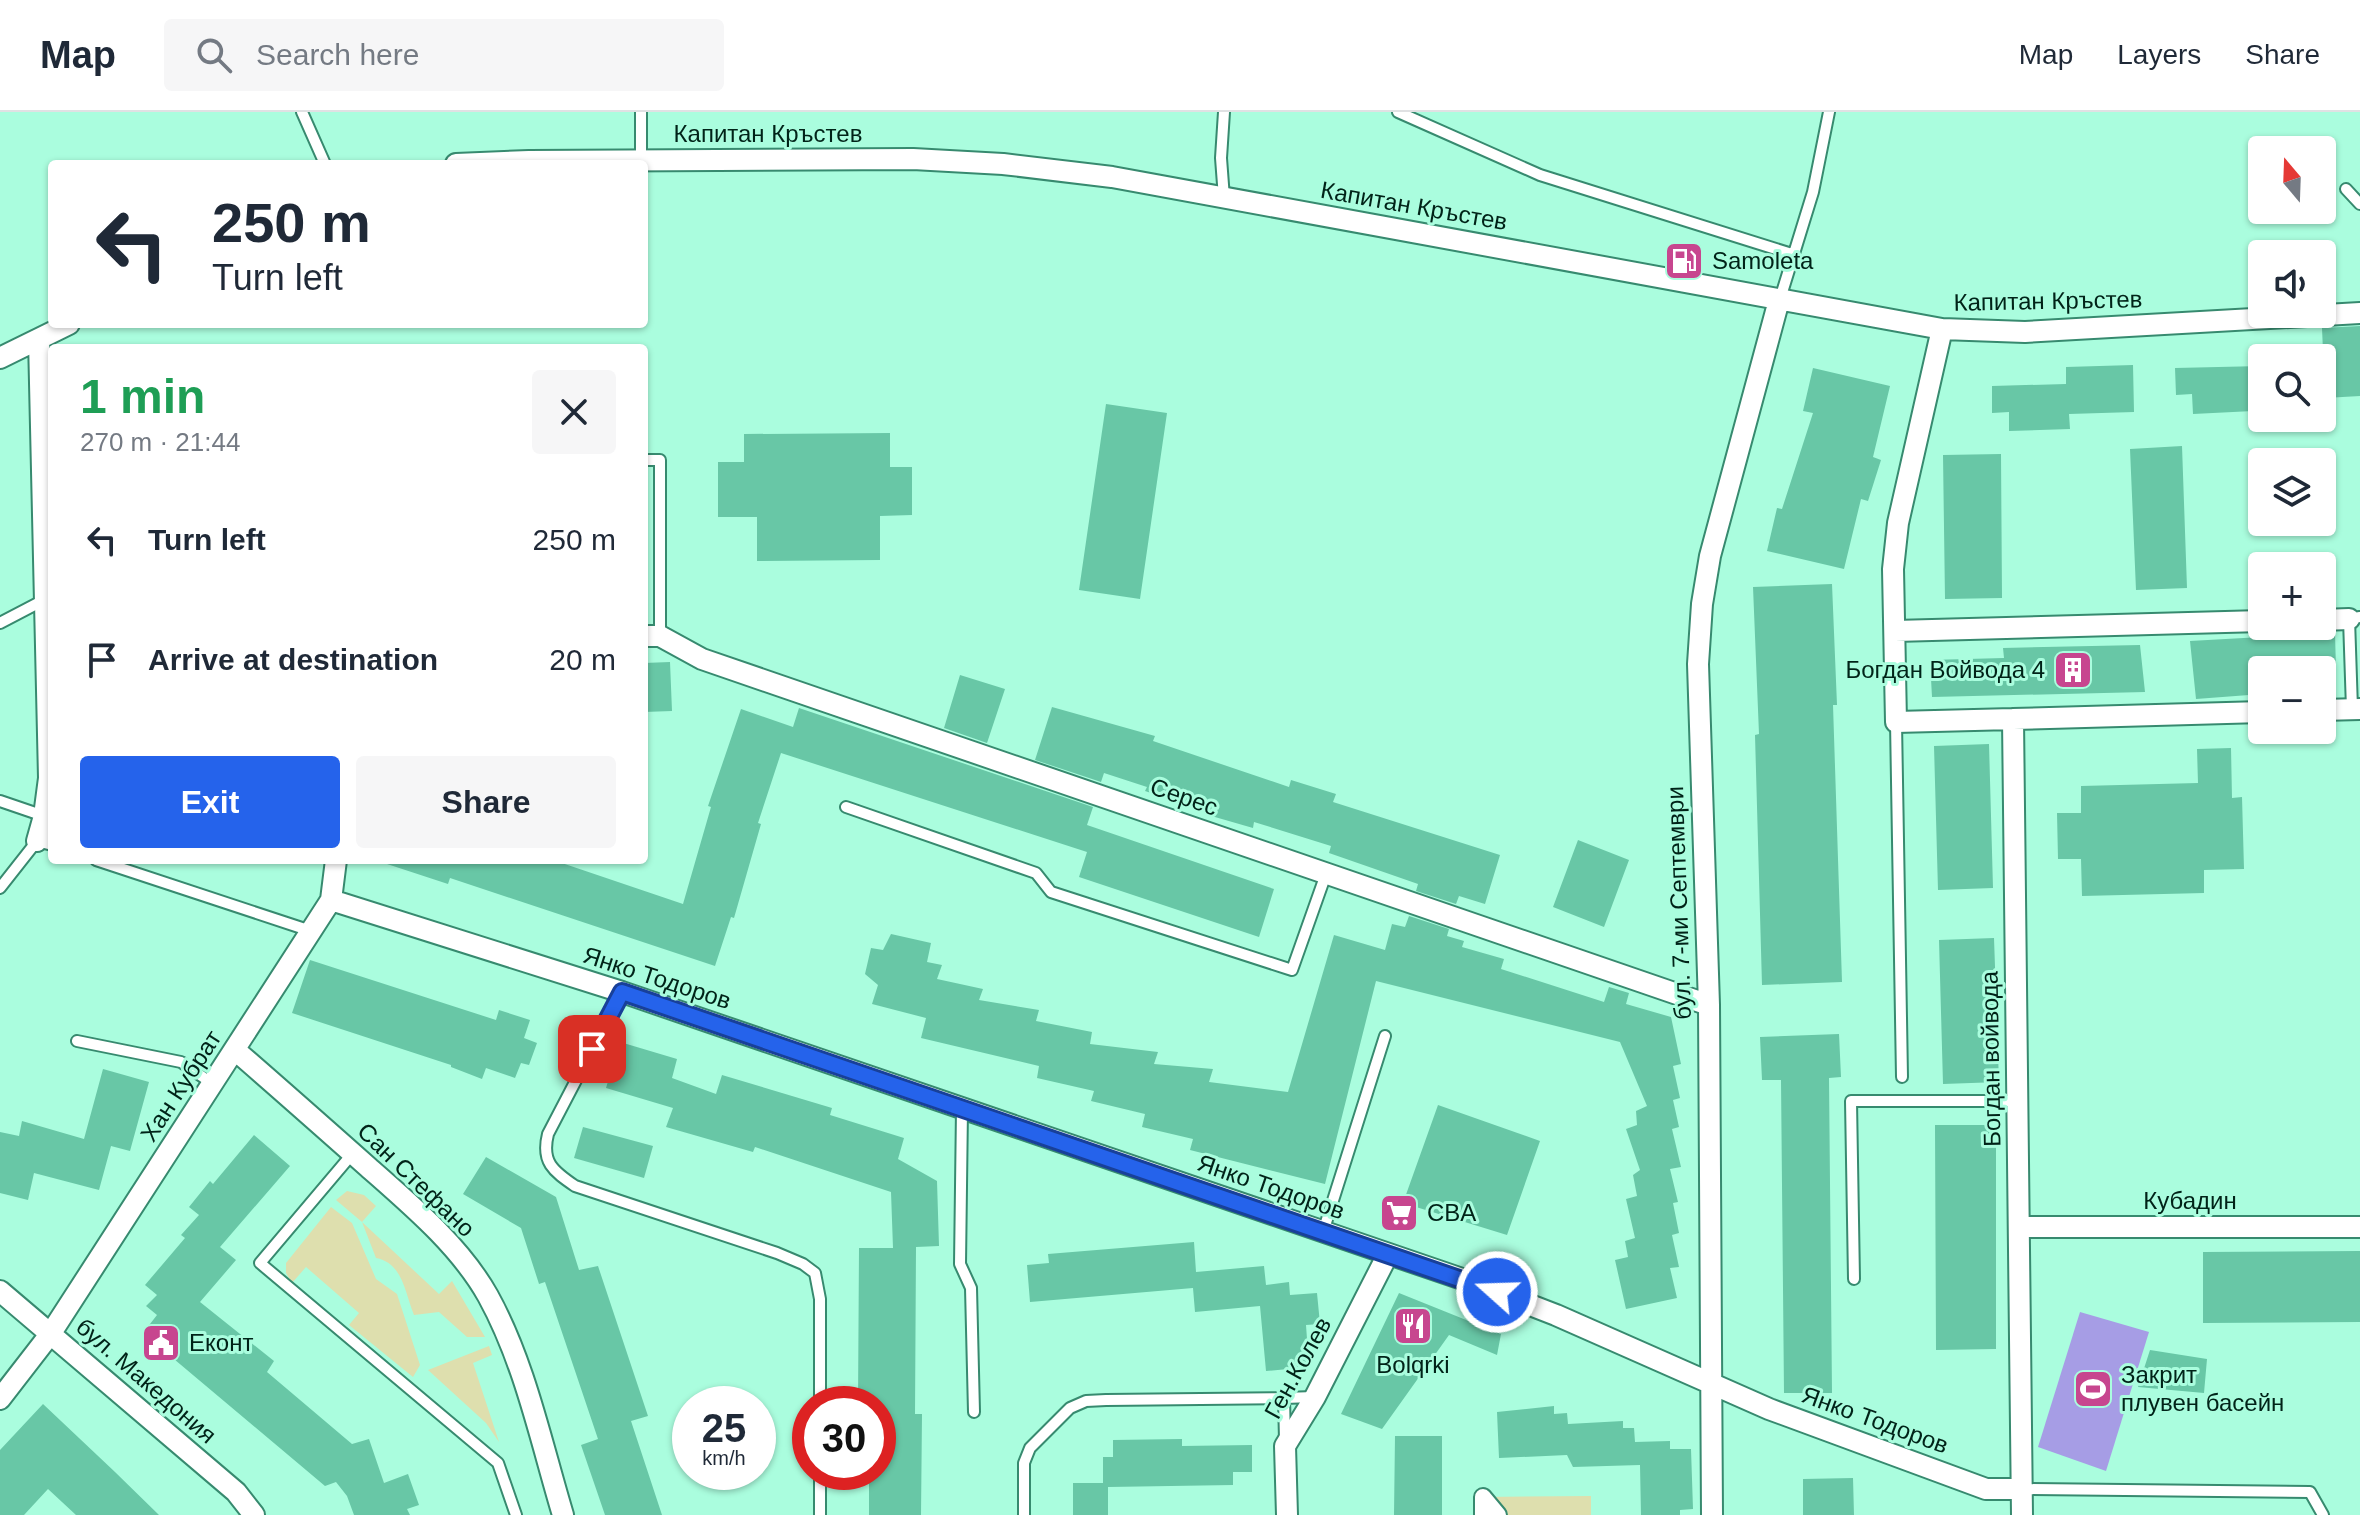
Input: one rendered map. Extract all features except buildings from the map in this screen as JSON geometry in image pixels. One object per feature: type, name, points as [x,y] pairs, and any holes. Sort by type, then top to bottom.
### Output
[{"type":"street","name":"Капитан Кръстев","points":[[641,160],[913,159],[1003,164],[1112,177],[1942,329],[2025,332],[2360,313]]},
{"type":"street","name":"бул. 7-ми Септември","points":[[1712,1515],[1709,1005],[1698,664],[1702,604],[1710,556],[1779,300]]},
{"type":"street","points":[[0,358],[61,328]]},
{"type":"street","points":[[1942,329],[1898,523],[1893,569],[1896,722],[2248,712]]},
{"type":"street","points":[[39,339],[48,742]]},
{"type":"street","points":[[1895,631],[2248,621]]},
{"type":"street","name":"Серес","points":[[652,636],[702,659],[1709,1005]]},
{"type":"street","points":[[2336,710],[2356,709]]},
{"type":"street","name":"Богдан войвода","points":[[2013,719],[2022,1515]]},
{"type":"street","points":[[45,843],[44,816],[48,786]]},
{"type":"street","name":"Хан Кубрат","points":[[0,1399],[51,1333],[331,900],[336,864]]},
{"type":"street","name":"Янко Тодоров","points":[[331,900],[622,992],[1468,1281],[1556,1315],[1769,1409],[1986,1489],[2021,1489]]},
{"type":"street","name":"Сан Стефано","points":[[235,1050],[416,1209],[486,1293],[503,1325],[518,1366],[563,1515]]},
{"type":"street","name":"Кубадин","points":[[2020,1227],[2360,1227]]},
{"type":"street","name":"Ген.Колев","points":[[1287,1515],[1285,1446],[1315,1397],[1388,1254]]},
{"type":"street","name":"бул. Македония","points":[[0,1291],[236,1492],[254,1515]]},
{"type":"street","points":[[1483,1515],[1483,1497],[1498,1515]]},
{"type":"lane","points":[[302,112],[323,160]]},
{"type":"lane","points":[[641,112],[641,160]]},
{"type":"lane","points":[[1224,112],[1221,158],[1224,198]]},
{"type":"lane","points":[[1398,112],[1540,175],[1795,255]]},
{"type":"lane","points":[[1779,300],[1813,192],[1829,112]]},
{"type":"lane","points":[[2346,189],[2360,204]]},
{"type":"lane","points":[[648,460],[660,460],[652,636]]},
{"type":"lane","points":[[0,623],[44,600]]},
{"type":"lane","points":[[2354,618],[2356,709]]},
{"type":"lane","points":[[1896,722],[1902,1077]]},
{"type":"lane","points":[[0,801],[44,816]]},
{"type":"lane","points":[[846,807],[1036,873],[1051,892],[1292,970],[1326,874]]},
{"type":"lane","points":[[0,888],[45,843]]},
{"type":"lane","points":[[108,864],[311,931]]},
{"type":"lane","points":[[622,992],[548,1134],[545,1147],[547,1160],[558,1175],[575,1186],[777,1253],[815,1273],[820,1299],[820,1386]]},
{"type":"lane","points":[[1323,1232],[1385,1036]]},
{"type":"lane","points":[[77,1041],[181,1062],[213,1084]]},
{"type":"lane","points":[[1854,1279],[1851,1101],[2018,1101]]},
{"type":"lane","points":[[962,1109],[960,1264],[971,1288],[974,1412]]},
{"type":"lane","points":[[353,1153],[260,1263],[498,1463],[516,1515]]},
{"type":"lane","points":[[1024,1515],[1024,1463],[1030,1448],[1070,1408],[1086,1401],[1315,1397]]},
{"type":"lane","points":[[1284,1398],[1285,1446]]},
{"type":"lane","name":"Янко Тодоров","points":[[2021,1489],[2310,1492],[2323,1515]]},
{"type":"lane","points":[[820,1490],[820,1515]]},
{"type":"green space","points":[[347,1191],[364,1195],[376,1206],[362,1222],[336,1200]]},
{"type":"green space","points":[[331,1207],[352,1223],[376,1279],[397,1294],[420,1365],[413,1377],[349,1325],[359,1313],[306,1267],[292,1283],[286,1273],[286,1263]]},
{"type":"green space","points":[[362,1222],[439,1294],[452,1281],[485,1337],[467,1337],[439,1312],[414,1315],[398,1272],[376,1258]]},
{"type":"green space","points":[[489,1346],[492,1355],[473,1363],[499,1442],[486,1423],[428,1370]]},
{"type":"green space","points":[[1591,1496],[1591,1515],[1483,1515],[1483,1497]]},
{"type":"shaded area","name":"Закрит плувен басейн","points":[[2080,1312],[2149,1332],[2106,1471],[2038,1447]]},
{"type":"place","name":"Samoleta","points":[[1684,261]]},
{"type":"place","name":"Богдан Войвода 4","points":[[2073,670]]},
{"type":"place","name":"CBA","points":[[1399,1213]]},
{"type":"place","name":"Bolqrki","points":[[1413,1326]]},
{"type":"place","name":"Еконт","points":[[161,1343]]},
{"type":"place","name":"Закрит плувен басейн","points":[[2093,1389]]},
{"type":"route","points":[[592,1049],[622,992],[1497,1292]]}]
